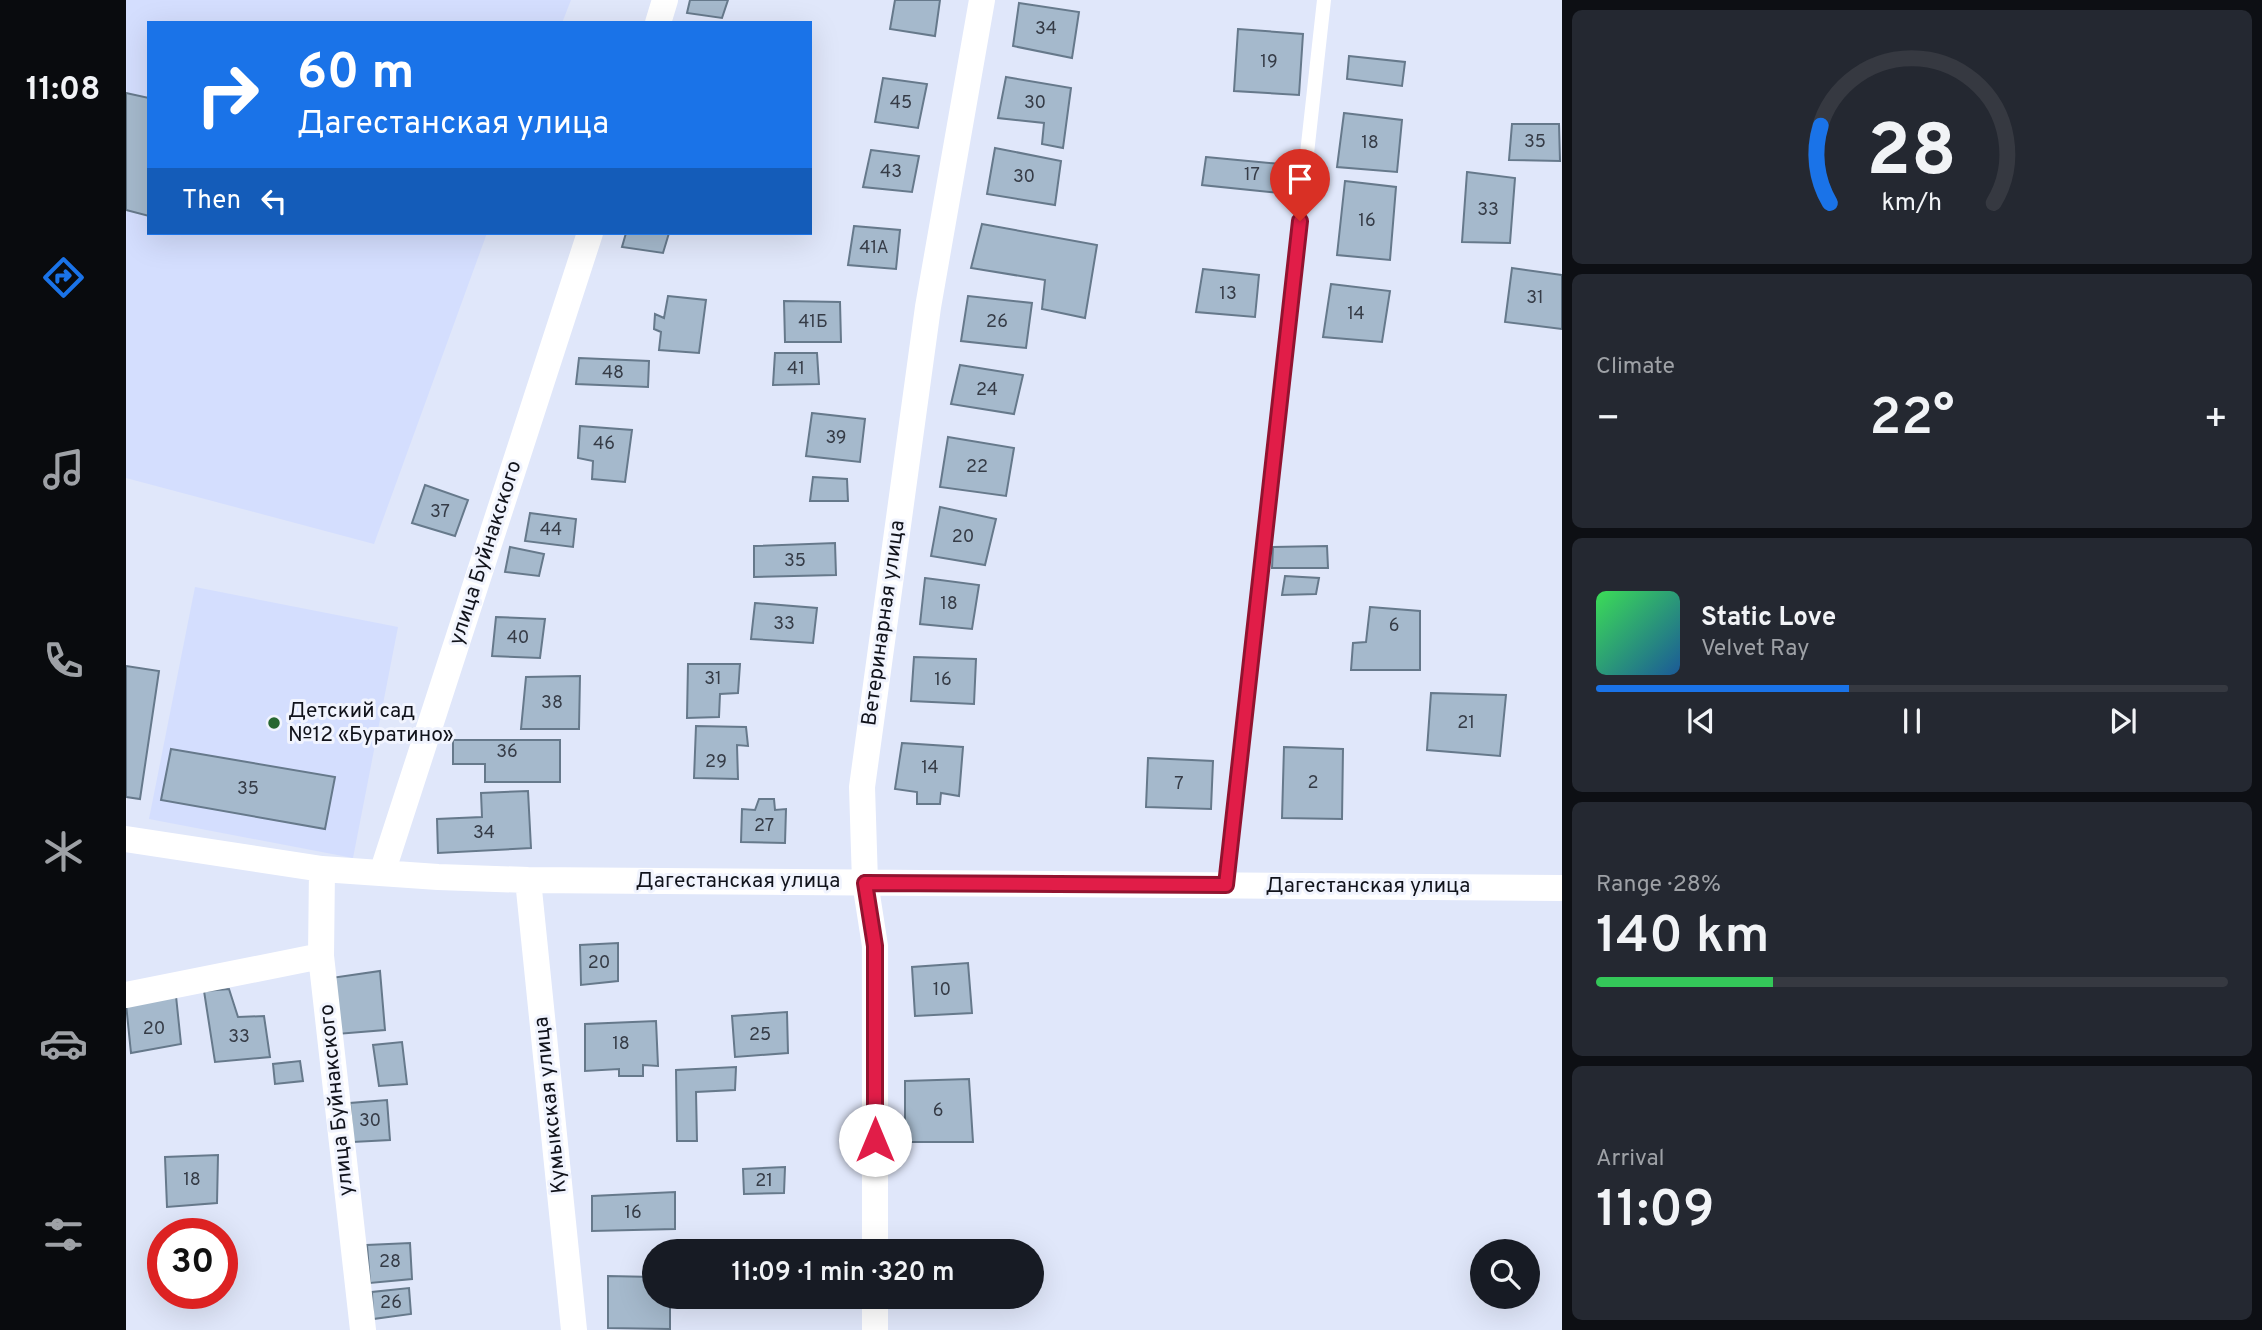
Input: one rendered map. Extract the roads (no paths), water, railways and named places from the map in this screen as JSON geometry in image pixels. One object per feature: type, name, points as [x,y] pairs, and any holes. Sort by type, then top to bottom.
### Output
[{"type":"street","points":[[659,21],[665,0]]},
{"type":"street","name":"Ветеринарная улица","points":[[875,1239],[875,946],[865,883],[862,787],[928,307],[982,0]]},
{"type":"street","name":"улица Буйнакского","points":[[383,873],[589,235]]},
{"type":"street","name":"Дагестанская улица","points":[[126,839],[322,869],[528,880],[1562,888]]},
{"type":"street","name":"улица Буйнакского","points":[[322,869],[321,956],[363,1330]]},
{"type":"street","name":"Кумыкская улица","points":[[528,880],[574,1330]]},
{"type":"street","points":[[126,995],[321,956]]},
{"type":"street","points":[[875,1309],[875,1330]]},
{"type":"lane","points":[[1226,885],[1324,0]]},
{"type":"place","name":"Детский сад №12 «Буратино»","points":[[274,723]]}]
